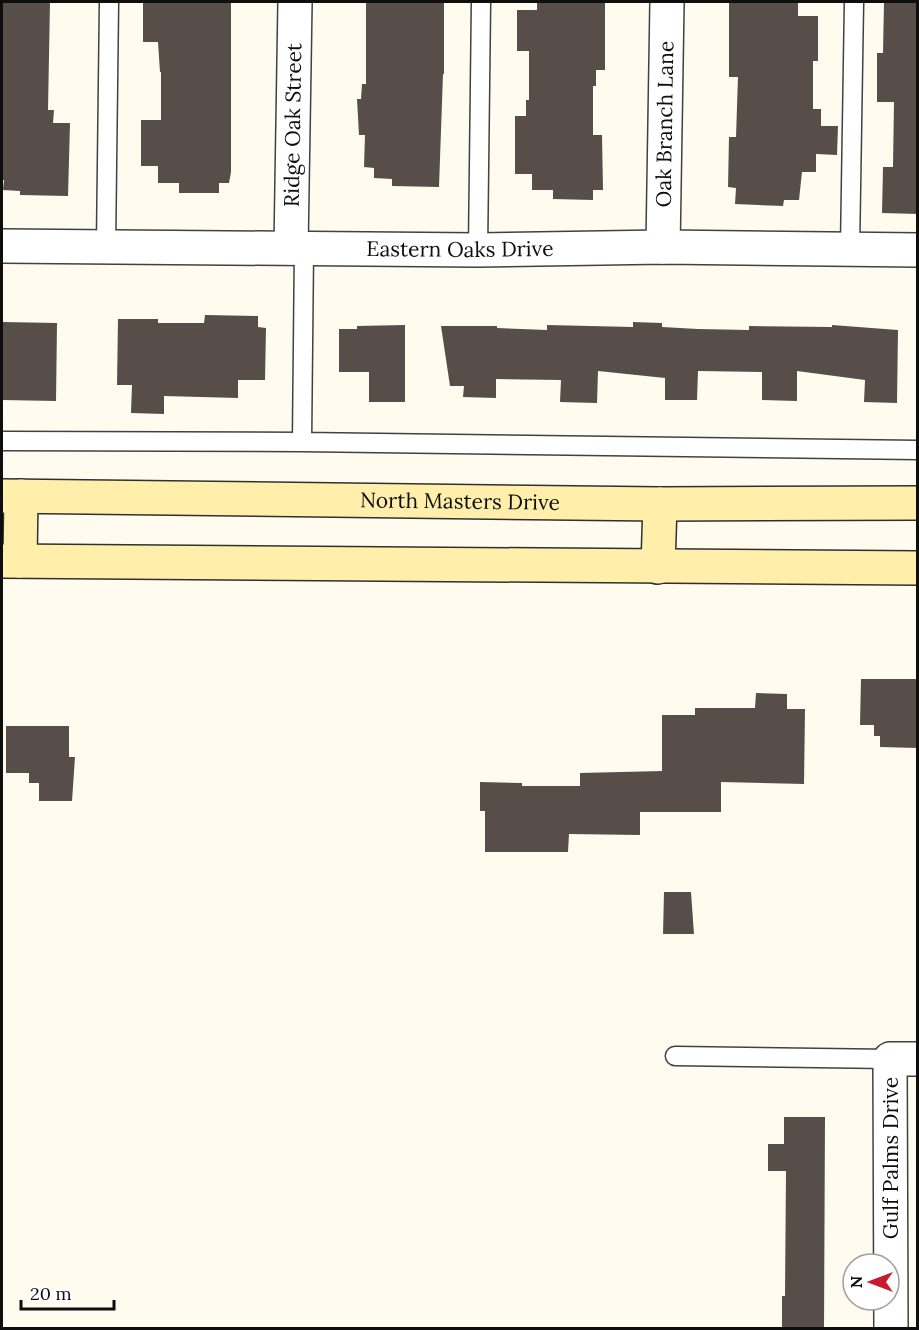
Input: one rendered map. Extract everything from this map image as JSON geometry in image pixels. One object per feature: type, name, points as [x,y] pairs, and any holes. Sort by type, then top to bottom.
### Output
[{"type":"main road","name":"North Masters Drive","points":[[11,496],[660,504],[918,503]]},
{"type":"main road","points":[[11,496],[11,561],[918,568]]},
{"type":"main road","points":[[658,567],[660,504]]},
{"type":"street","name":"Ridge Oak Street","points":[[295,2],[298,248]]},
{"type":"street","name":"Oak Branch Lane","points":[[663,247],[668,2]]},
{"type":"street","name":"Eastern Oaks Drive","points":[[2,246],[478,250],[663,247],[918,250]]},
{"type":"street","name":"Gulf Palms Drive","points":[[891,1329],[904,1059]]},
{"type":"lane","points":[[106,246],[109,2]]},
{"type":"lane","points":[[478,250],[481,2]]},
{"type":"lane","points":[[850,249],[854,2]]},
{"type":"lane","points":[[298,248],[302,442]]},
{"type":"lane","points":[[2,441],[302,442],[918,450]]},
{"type":"lane","points":[[675,1056],[904,1059]]},
{"type":"building","points":[[2,2],[50,2],[48,110],[54,110],[53,123],[70,123],[68,196],[20,195],[20,191],[3,190]]},
{"type":"building","points":[[143,2],[231,2],[231,172],[229,183],[219,183],[219,193],[179,193],[179,183],[158,183],[158,166],[141,166],[141,120],[161,120],[161,72],[158,42],[143,42]]},
{"type":"building","points":[[366,2],[444,3],[444,74],[439,187],[392,186],[392,179],[374,178],[374,168],[364,167],[365,135],[359,135],[357,99],[361,99],[362,84],[366,84]]},
{"type":"building","points":[[537,2],[605,2],[605,70],[596,70],[596,86],[593,86],[593,135],[602,135],[603,190],[593,190],[593,200],[553,199],[553,190],[532,190],[532,174],[515,174],[515,116],[526,116],[526,100],[529,100],[529,51],[517,51],[517,10],[537,10]]},
{"type":"building","points":[[729,2],[798,2],[798,16],[818,16],[818,61],[813,61],[813,109],[821,109],[821,126],[838,126],[837,155],[816,154],[816,172],[802,172],[799,200],[784,200],[783,206],[735,204],[736,188],[728,187],[729,137],[736,137],[738,77],[729,77]]},
{"type":"building","points":[[884,2],[918,2],[918,214],[882,213],[883,167],[893,167],[894,102],[877,102],[877,53],[883,53]]},
{"type":"building","points":[[205,315],[258,316],[258,327],[266,328],[265,380],[238,380],[238,398],[164,396],[164,414],[131,413],[132,385],[117,385],[118,319],[158,319],[158,323],[204,323]]},
{"type":"building","points":[[3,322],[57,323],[56,401],[2,400]]},
{"type":"building","points":[[633,322],[662,323],[662,327],[698,329],[749,330],[749,326],[832,327],[832,325],[898,330],[897,403],[864,402],[865,380],[797,371],[797,401],[762,400],[762,372],[698,371],[697,400],[665,400],[665,378],[598,371],[597,403],[560,402],[561,380],[496,379],[496,398],[463,397],[464,386],[450,386],[441,326],[497,326],[497,328],[547,330],[547,325],[633,327]]},
{"type":"building","points":[[405,325],[405,402],[369,402],[369,372],[339,372],[339,329],[357,329],[357,326]]},
{"type":"building","points":[[861,679],[918,679],[918,748],[880,747],[880,736],[874,736],[874,725],[860,725]]},
{"type":"building","points":[[756,693],[787,694],[787,709],[805,709],[804,784],[721,782],[721,812],[640,812],[640,835],[569,834],[568,852],[485,852],[485,811],[480,811],[480,782],[522,783],[522,786],[580,786],[580,773],[662,771],[662,715],[695,715],[695,708],[755,708]]},
{"type":"building","points":[[6,726],[69,726],[69,757],[75,757],[72,801],[39,801],[39,783],[29,783],[29,773],[6,773]]},
{"type":"building","points":[[664,892],[691,892],[694,934],[663,934]]},
{"type":"building","points":[[784,1117],[825,1117],[824,1329],[782,1329],[782,1296],[785,1296],[786,1171],[768,1171],[768,1144],[784,1144]]}]
